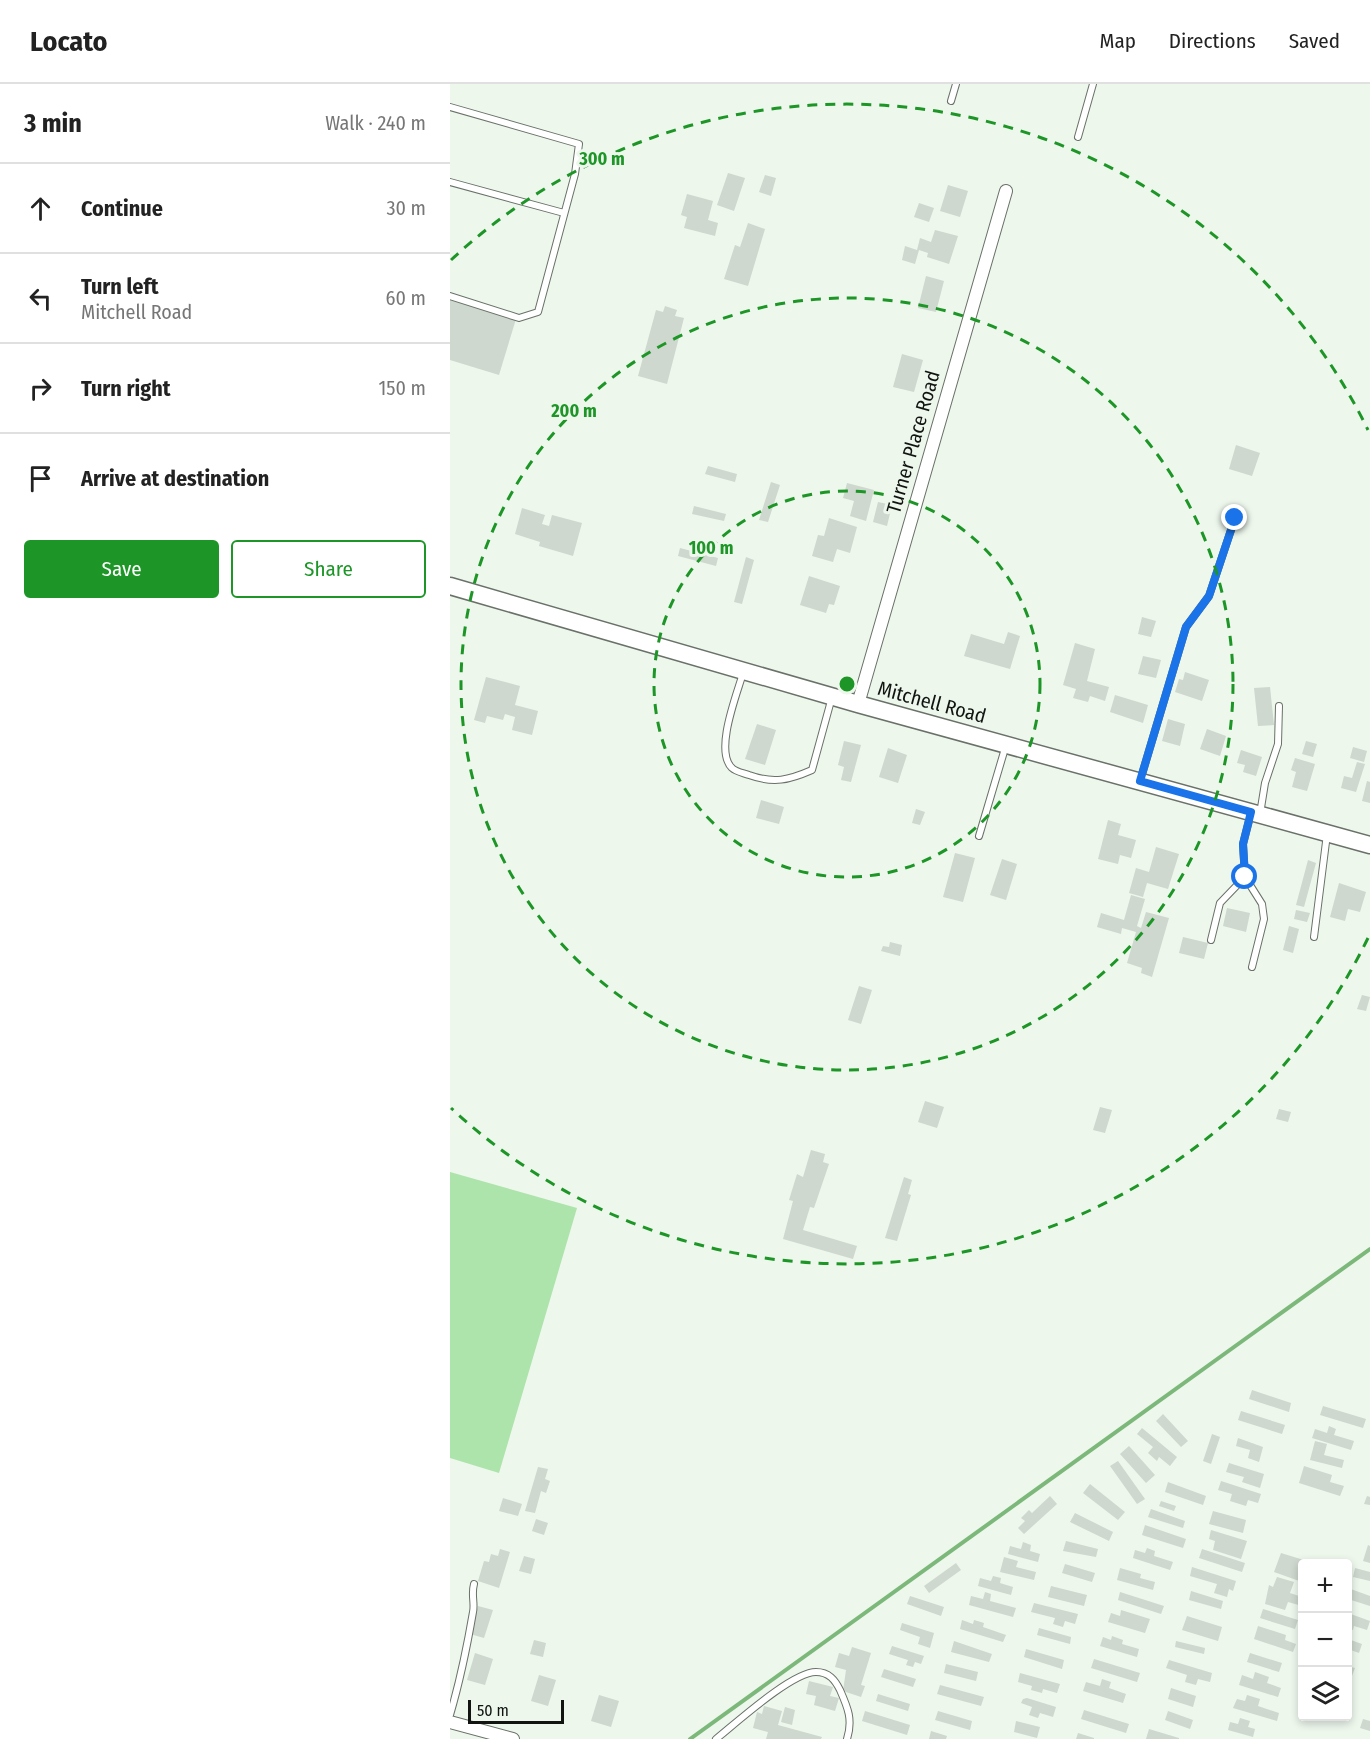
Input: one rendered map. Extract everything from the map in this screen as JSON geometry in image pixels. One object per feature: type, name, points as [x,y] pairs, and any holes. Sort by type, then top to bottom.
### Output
[{"type":"street","name":"Turner Place Road","points":[[858,704],[1006,191]]},
{"type":"street","name":"Mitchell Road","points":[[450,586],[858,704],[1370,845]]},
{"type":"street","points":[[450,1722],[513,1739]]},
{"type":"lane","points":[[951,101],[956,84]]},
{"type":"lane","points":[[1078,137],[1093,84]]},
{"type":"lane","points":[[450,107],[579,144],[575,174],[538,312],[519,318],[450,296]]},
{"type":"lane","points":[[450,182],[564,213]]},
{"type":"lane","points":[[1140,781],[1186,627],[1209,596],[1235,518]]},
{"type":"lane","points":[[743,671],[726,733],[725,756],[731,767],[763,780],[789,780],[812,770],[833,696]]},
{"type":"lane","points":[[1252,966],[1264,919],[1262,904],[1245,877],[1243,844],[1278,744],[1279,706]]},
{"type":"lane","points":[[979,836],[1006,745]]},
{"type":"lane","points":[[1314,938],[1328,833]]},
{"type":"lane","points":[[1211,940],[1220,903],[1245,877]]},
{"type":"lane","points":[[450,1715],[463,1667],[474,1608],[471,1597],[474,1584]]},
{"type":"lane","points":[[716,1739],[764,1700],[807,1674],[816,1672],[831,1676],[836,1682],[851,1720],[847,1739]]},
{"type":"green space","points":[[450,1172],[577,1208],[499,1473],[450,1458]]},
{"type":"building","points":[[728,173],[745,178],[734,211],[717,205]]},
{"type":"building","points":[[765,175],[776,178],[771,196],[759,192]]},
{"type":"building","points":[[948,185],[968,191],[960,217],[940,211]]},
{"type":"building","points":[[687,194],[713,201],[708,220],[718,223],[715,236],[684,228],[687,217],[681,215]]},
{"type":"building","points":[[919,203],[934,208],[929,222],[914,217]]},
{"type":"building","points":[[748,223],[765,229],[748,286],[724,279],[735,245],[740,247]]},
{"type":"building","points":[[935,230],[958,236],[949,264],[927,257],[928,253],[919,250],[915,264],[902,260],[905,246],[917,250],[920,238],[931,242]]},
{"type":"building","points":[[926,276],[944,281],[936,312],[918,308]]},
{"type":"building","points":[[450,300],[516,319],[499,375],[450,360]]},
{"type":"building","points":[[665,306],[677,310],[675,316],[684,318],[667,384],[638,376],[656,310],[663,312]]},
{"type":"building","points":[[902,354],[923,360],[914,392],[893,387]]},
{"type":"building","points":[[1236,445],[1260,453],[1252,476],[1229,469]]},
{"type":"building","points":[[708,466],[737,474],[735,482],[705,474]]},
{"type":"building","points":[[771,482],[780,485],[768,522],[759,520]]},
{"type":"building","points":[[847,483],[874,490],[866,521],[850,516],[854,501],[843,498]]},
{"type":"building","points":[[878,502],[892,505],[887,526],[873,522]]},
{"type":"building","points":[[694,506],[726,514],[724,521],[692,514]]},
{"type":"building","points":[[522,508],[545,515],[542,524],[549,526],[552,515],[582,523],[573,556],[539,546],[540,542],[515,534]]},
{"type":"building","points":[[829,518],[857,527],[850,553],[837,549],[833,562],[812,556],[818,535],[824,536]]},
{"type":"building","points":[[680,548],[718,558],[716,566],[678,556]]},
{"type":"building","points":[[746,557],[754,560],[742,604],[734,602]]},
{"type":"building","points":[[809,576],[840,586],[834,605],[829,604],[826,613],[800,605]]},
{"type":"building","points":[[1142,617],[1156,621],[1151,637],[1138,634]]},
{"type":"building","points":[[1008,632],[1020,636],[1010,669],[964,656],[971,634],[1004,644]]},
{"type":"building","points":[[1075,643],[1095,649],[1087,681],[1109,687],[1105,701],[1090,696],[1088,702],[1073,698],[1076,689],[1063,685]]},
{"type":"building","points":[[1143,656],[1161,660],[1156,678],[1138,674]]},
{"type":"building","points":[[1185,672],[1209,680],[1202,701],[1175,692],[1179,679],[1183,680]]},
{"type":"building","points":[[486,677],[520,686],[515,705],[538,711],[532,735],[512,730],[515,717],[505,714],[503,720],[487,716],[485,723],[474,720]]},
{"type":"building","points":[[1270,687],[1274,725],[1258,726],[1254,688]]},
{"type":"building","points":[[1115,695],[1148,705],[1143,723],[1110,712]]},
{"type":"building","points":[[1168,719],[1185,724],[1180,746],[1162,741]]},
{"type":"building","points":[[757,724],[776,730],[765,765],[745,759]]},
{"type":"building","points":[[1207,729],[1226,736],[1220,756],[1200,749]]},
{"type":"building","points":[[844,741],[861,745],[851,782],[841,780],[844,767],[838,765]]},
{"type":"building","points":[[1306,741],[1317,744],[1313,757],[1302,754]]},
{"type":"building","points":[[1353,747],[1367,751],[1364,762],[1350,758]]},
{"type":"building","points":[[888,748],[907,755],[898,783],[879,777]]},
{"type":"building","points":[[1241,750],[1262,757],[1256,776],[1243,772],[1245,765],[1237,763]]},
{"type":"building","points":[[1295,758],[1315,764],[1307,791],[1292,787],[1296,772],[1291,770]]},
{"type":"building","points":[[1357,762],[1365,764],[1356,792],[1341,788],[1344,776],[1352,778]]},
{"type":"building","points":[[1367,781],[1370,782],[1370,803],[1362,801]]},
{"type":"building","points":[[761,800],[784,807],[779,824],[756,818]]},
{"type":"building","points":[[916,809],[925,812],[920,825],[912,823]]},
{"type":"building","points":[[1108,820],[1121,824],[1118,835],[1136,840],[1131,858],[1120,855],[1118,864],[1098,859]]},
{"type":"building","points":[[1156,847],[1179,854],[1168,889],[1147,883],[1143,897],[1129,893],[1136,868],[1149,872]]},
{"type":"building","points":[[955,853],[975,858],[963,902],[943,897]]},
{"type":"building","points":[[1002,859],[1017,864],[1006,900],[990,895]]},
{"type":"building","points":[[1308,860],[1316,863],[1304,907],[1296,905]]},
{"type":"building","points":[[1339,883],[1366,892],[1360,912],[1348,909],[1345,921],[1330,917]]},
{"type":"building","points":[[1131,895],[1145,899],[1137,926],[1141,928],[1146,912],[1169,918],[1152,977],[1141,973],[1142,968],[1127,963],[1136,932],[1122,928],[1121,934],[1097,927],[1101,913],[1124,920]]},
{"type":"building","points":[[1227,908],[1250,913],[1246,932],[1223,926]]},
{"type":"building","points":[[1296,910],[1310,913],[1307,922],[1294,919]]},
{"type":"building","points":[[1289,926],[1299,929],[1293,953],[1283,950]]},
{"type":"building","points":[[1183,937],[1208,943],[1204,959],[1179,953]]},
{"type":"building","points":[[890,942],[902,945],[900,956],[881,951],[883,946],[889,947]]},
{"type":"building","points":[[859,986],[872,990],[861,1024],[848,1020]]},
{"type":"building","points":[[1362,995],[1370,997],[1366,1011],[1357,1009]]},
{"type":"building","points":[[925,1101],[944,1107],[937,1128],[918,1122]]},
{"type":"building","points":[[1100,1107],[1112,1110],[1105,1133],[1093,1130]]},
{"type":"building","points":[[1279,1109],[1291,1112],[1288,1122],[1276,1119]]},
{"type":"building","points":[[811,1150],[825,1154],[823,1162],[829,1164],[814,1208],[810,1207],[803,1230],[857,1246],[853,1259],[783,1239],[793,1201],[789,1200],[797,1174],[803,1177]]},
{"type":"building","points":[[904,1177],[912,1180],[908,1194],[911,1195],[897,1241],[885,1238]]},
{"type":"building","points":[[1252,1390],[1291,1403],[1289,1412],[1249,1399]]},
{"type":"building","points":[[1323,1406],[1366,1419],[1363,1428],[1320,1415]]},
{"type":"building","points":[[1241,1411],[1285,1425],[1282,1434],[1238,1420]]},
{"type":"building","points":[[1163,1414],[1188,1441],[1181,1447],[1156,1421]]},
{"type":"building","points":[[1329,1426],[1336,1429],[1334,1435],[1354,1441],[1351,1450],[1312,1438],[1315,1429],[1327,1433]]},
{"type":"building","points":[[1142,1428],[1177,1457],[1170,1466],[1159,1457],[1157,1461],[1148,1453],[1153,1447],[1137,1434]]},
{"type":"building","points":[[1212,1434],[1220,1437],[1211,1464],[1203,1461]]},
{"type":"building","points":[[1238,1438],[1263,1447],[1259,1462],[1248,1458],[1250,1450],[1236,1446]]},
{"type":"building","points":[[1315,1441],[1327,1444],[1324,1455],[1344,1460],[1342,1468],[1310,1460]]},
{"type":"building","points":[[1129,1446],[1155,1475],[1146,1483],[1120,1454]]},
{"type":"building","points":[[1118,1461],[1145,1499],[1137,1504],[1110,1466]]},
{"type":"building","points":[[1229,1463],[1264,1474],[1260,1488],[1242,1482],[1244,1477],[1226,1472]]},
{"type":"building","points":[[1304,1466],[1332,1475],[1330,1482],[1344,1486],[1340,1496],[1299,1483]]},
{"type":"building","points":[[538,1467],[548,1469],[545,1479],[550,1481],[546,1493],[541,1491],[535,1513],[525,1511]]},
{"type":"building","points":[[1221,1481],[1261,1494],[1258,1503],[1248,1500],[1246,1506],[1230,1501],[1232,1494],[1218,1490]]},
{"type":"building","points":[[1168,1482],[1206,1496],[1203,1505],[1165,1492]]},
{"type":"building","points":[[1090,1484],[1125,1512],[1118,1520],[1083,1493]]},
{"type":"building","points":[[1050,1496],[1057,1504],[1024,1534],[1018,1528],[1025,1521],[1021,1518],[1029,1510],[1032,1513]]},
{"type":"building","points":[[1367,1496],[1370,1497],[1370,1505],[1364,1504]]},
{"type":"building","points":[[503,1498],[522,1504],[518,1516],[499,1511]]},
{"type":"building","points":[[1161,1501],[1176,1506],[1174,1511],[1159,1506]]},
{"type":"building","points":[[1151,1509],[1185,1521],[1183,1528],[1148,1517]]},
{"type":"building","points":[[1213,1511],[1246,1520],[1243,1533],[1209,1524]]},
{"type":"building","points":[[1075,1513],[1113,1532],[1109,1541],[1070,1522]]},
{"type":"building","points":[[536,1519],[548,1523],[544,1535],[532,1531]]},
{"type":"building","points":[[1145,1525],[1186,1539],[1183,1548],[1142,1535]]},
{"type":"building","points":[[1211,1530],[1247,1541],[1241,1559],[1213,1550],[1215,1541],[1209,1539]]},
{"type":"building","points":[[1066,1541],[1098,1549],[1096,1557],[1063,1551]]},
{"type":"building","points":[[1023,1542],[1031,1545],[1030,1551],[1040,1554],[1038,1562],[1008,1554],[1010,1546],[1021,1549]]},
{"type":"building","points":[[1368,1545],[1370,1546],[1370,1563],[1363,1561]]},
{"type":"building","points":[[1147,1548],[1155,1551],[1154,1556],[1173,1562],[1170,1570],[1133,1558],[1135,1550],[1145,1553]]},
{"type":"building","points":[[500,1549],[510,1552],[499,1588],[478,1581],[484,1561],[489,1562],[491,1554],[498,1556]]},
{"type":"building","points":[[1202,1549],[1245,1563],[1242,1572],[1199,1558]]},
{"type":"building","points":[[1281,1553],[1300,1559],[1298,1559],[1298,1581],[1274,1572]]},
{"type":"building","points":[[524,1556],[535,1559],[531,1574],[519,1571]]},
{"type":"building","points":[[1004,1557],[1018,1561],[1016,1567],[1036,1572],[1034,1580],[1000,1572]]},
{"type":"building","points":[[956,1563],[961,1570],[929,1593],[924,1586]]},
{"type":"building","points":[[1065,1564],[1095,1573],[1092,1582],[1062,1573]]},
{"type":"building","points":[[1192,1567],[1236,1581],[1233,1591],[1229,1589],[1227,1597],[1214,1593],[1217,1584],[1190,1576]]},
{"type":"building","points":[[1120,1568],[1141,1574],[1140,1578],[1155,1582],[1153,1590],[1117,1580]]},
{"type":"building","points":[[1355,1568],[1370,1572],[1370,1581],[1353,1577]]},
{"type":"building","points":[[993,1576],[1001,1578],[1000,1583],[1013,1587],[1011,1595],[978,1586],[980,1578],[991,1581]]},
{"type":"building","points":[[1277,1577],[1294,1582],[1290,1593],[1298,1596],[1298,1605],[1288,1602],[1285,1610],[1265,1604],[1269,1585],[1273,1587]]},
{"type":"building","points":[[1051,1586],[1087,1595],[1084,1606],[1048,1597]]},
{"type":"building","points":[[1352,1589],[1370,1596],[1370,1606],[1352,1600]]},
{"type":"building","points":[[1191,1591],[1223,1601],[1221,1609],[1189,1600]]},
{"type":"building","points":[[985,1592],[991,1594],[990,1601],[1016,1608],[1013,1617],[969,1605],[971,1596],[983,1599]]},
{"type":"building","points":[[1120,1592],[1164,1606],[1161,1614],[1118,1600]]},
{"type":"building","points":[[910,1596],[944,1607],[941,1616],[907,1604]]},
{"type":"building","points":[[1034,1603],[1078,1614],[1075,1624],[1065,1621],[1063,1627],[1053,1624],[1055,1618],[1031,1612]]},
{"type":"building","points":[[478,1606],[493,1610],[484,1638],[470,1634]]},
{"type":"building","points":[[1263,1609],[1298,1620],[1295,1629],[1260,1618]]},
{"type":"building","points":[[1121,1610],[1150,1619],[1145,1633],[1108,1622],[1111,1613],[1120,1616]]},
{"type":"building","points":[[1352,1614],[1370,1621],[1367,1630],[1354,1626],[1353,1630]]},
{"type":"building","points":[[1187,1616],[1222,1627],[1218,1641],[1182,1630]]},
{"type":"building","points":[[962,1620],[973,1624],[974,1620],[984,1623],[983,1627],[1006,1635],[1003,1642],[960,1629]]},
{"type":"building","points":[[902,1623],[934,1633],[930,1648],[918,1644],[920,1637],[900,1630]]},
{"type":"building","points":[[1258,1626],[1286,1635],[1285,1640],[1296,1644],[1293,1652],[1254,1639]]},
{"type":"building","points":[[1039,1628],[1071,1637],[1070,1644],[1037,1635]]},
{"type":"building","points":[[1112,1636],[1123,1640],[1122,1644],[1139,1649],[1137,1657],[1100,1646],[1103,1637],[1111,1640]]},
{"type":"building","points":[[534,1640],[546,1643],[543,1657],[530,1654]]},
{"type":"building","points":[[1352,1640],[1362,1644],[1359,1653],[1352,1650]]},
{"type":"building","points":[[954,1641],[992,1654],[989,1662],[951,1652]]},
{"type":"building","points":[[1176,1641],[1205,1648],[1204,1654],[1175,1647]]},
{"type":"building","points":[[892,1646],[924,1656],[921,1664],[915,1662],[913,1667],[906,1665],[908,1660],[889,1654]]},
{"type":"building","points":[[852,1647],[871,1653],[861,1685],[865,1686],[861,1697],[843,1691],[846,1670],[835,1667],[839,1653],[849,1656]]},
{"type":"building","points":[[1026,1649],[1064,1660],[1062,1669],[1024,1657]]},
{"type":"building","points":[[475,1653],[493,1659],[485,1685],[467,1680]]},
{"type":"building","points":[[1250,1653],[1282,1663],[1279,1672],[1247,1662]]},
{"type":"building","points":[[1094,1659],[1140,1673],[1137,1682],[1091,1668]]},
{"type":"building","points":[[1169,1660],[1212,1673],[1210,1682],[1198,1679],[1196,1685],[1185,1682],[1187,1675],[1166,1668]]},
{"type":"building","points":[[946,1664],[978,1672],[976,1681],[944,1673]]},
{"type":"building","points":[[884,1669],[916,1679],[913,1687],[881,1677]]},
{"type":"building","points":[[1255,1672],[1269,1677],[1267,1683],[1281,1688],[1278,1697],[1239,1685],[1242,1675],[1253,1679]]},
{"type":"building","points":[[1020,1673],[1060,1684],[1057,1693],[1043,1689],[1042,1693],[1031,1690],[1032,1686],[1018,1682]]},
{"type":"building","points":[[539,1675],[556,1680],[548,1706],[531,1701]]},
{"type":"building","points":[[1102,1679],[1111,1682],[1109,1688],[1126,1694],[1123,1703],[1083,1691],[1086,1682],[1100,1686]]},
{"type":"building","points":[[809,1681],[833,1687],[830,1696],[839,1698],[835,1711],[814,1705],[816,1696],[806,1694]]},
{"type":"building","points":[[940,1685],[984,1697],[981,1706],[937,1694]]},
{"type":"building","points":[[1171,1688],[1196,1696],[1193,1707],[1168,1699]]},
{"type":"building","points":[[878,1694],[910,1704],[908,1711],[876,1701]]},
{"type":"building","points":[[599,1695],[619,1701],[611,1727],[591,1721]]},
{"type":"building","points":[[1247,1695],[1260,1699],[1258,1706],[1279,1713],[1277,1721],[1233,1708],[1237,1699],[1245,1701]]},
{"type":"building","points":[[1027,1698],[1056,1707],[1053,1717],[1040,1713],[1038,1718],[1029,1715],[1032,1707],[1021,1703]]},
{"type":"building","points":[[764,1706],[782,1711],[778,1725],[822,1737],[821,1739],[766,1739],[768,1732],[753,1728],[757,1712],[762,1714]]},
{"type":"building","points":[[785,1707],[795,1710],[792,1725],[781,1722]]},
{"type":"building","points":[[1084,1710],[1129,1724],[1126,1733],[1081,1719]]},
{"type":"building","points":[[865,1711],[910,1725],[907,1735],[862,1721]]},
{"type":"building","points":[[938,1711],[972,1721],[970,1730],[935,1720]]},
{"type":"building","points":[[1168,1711],[1193,1720],[1190,1729],[1165,1720]]},
{"type":"building","points":[[1240,1718],[1250,1721],[1248,1727],[1255,1729],[1253,1737],[1228,1730],[1230,1722],[1238,1724]]},
{"type":"building","points":[[1363,1719],[1370,1721],[1370,1731],[1360,1728]]},
{"type":"building","points":[[1016,1721],[1040,1727],[1037,1738],[1014,1732]]},
{"type":"building","points":[[1149,1729],[1179,1738],[1179,1739],[1146,1739]]},
{"type":"building","points":[[931,1731],[947,1736],[946,1739],[929,1739]]},
{"type":"building","points":[[1078,1733],[1094,1738],[1094,1739],[1076,1739]]},
{"type":"waterway","points":[[690,1739],[1370,1249]]},
{"type":"route","points":[[1235,518],[1209,596],[1187,624],[1140,781],[1251,812],[1243,844],[1245,877]]}]
